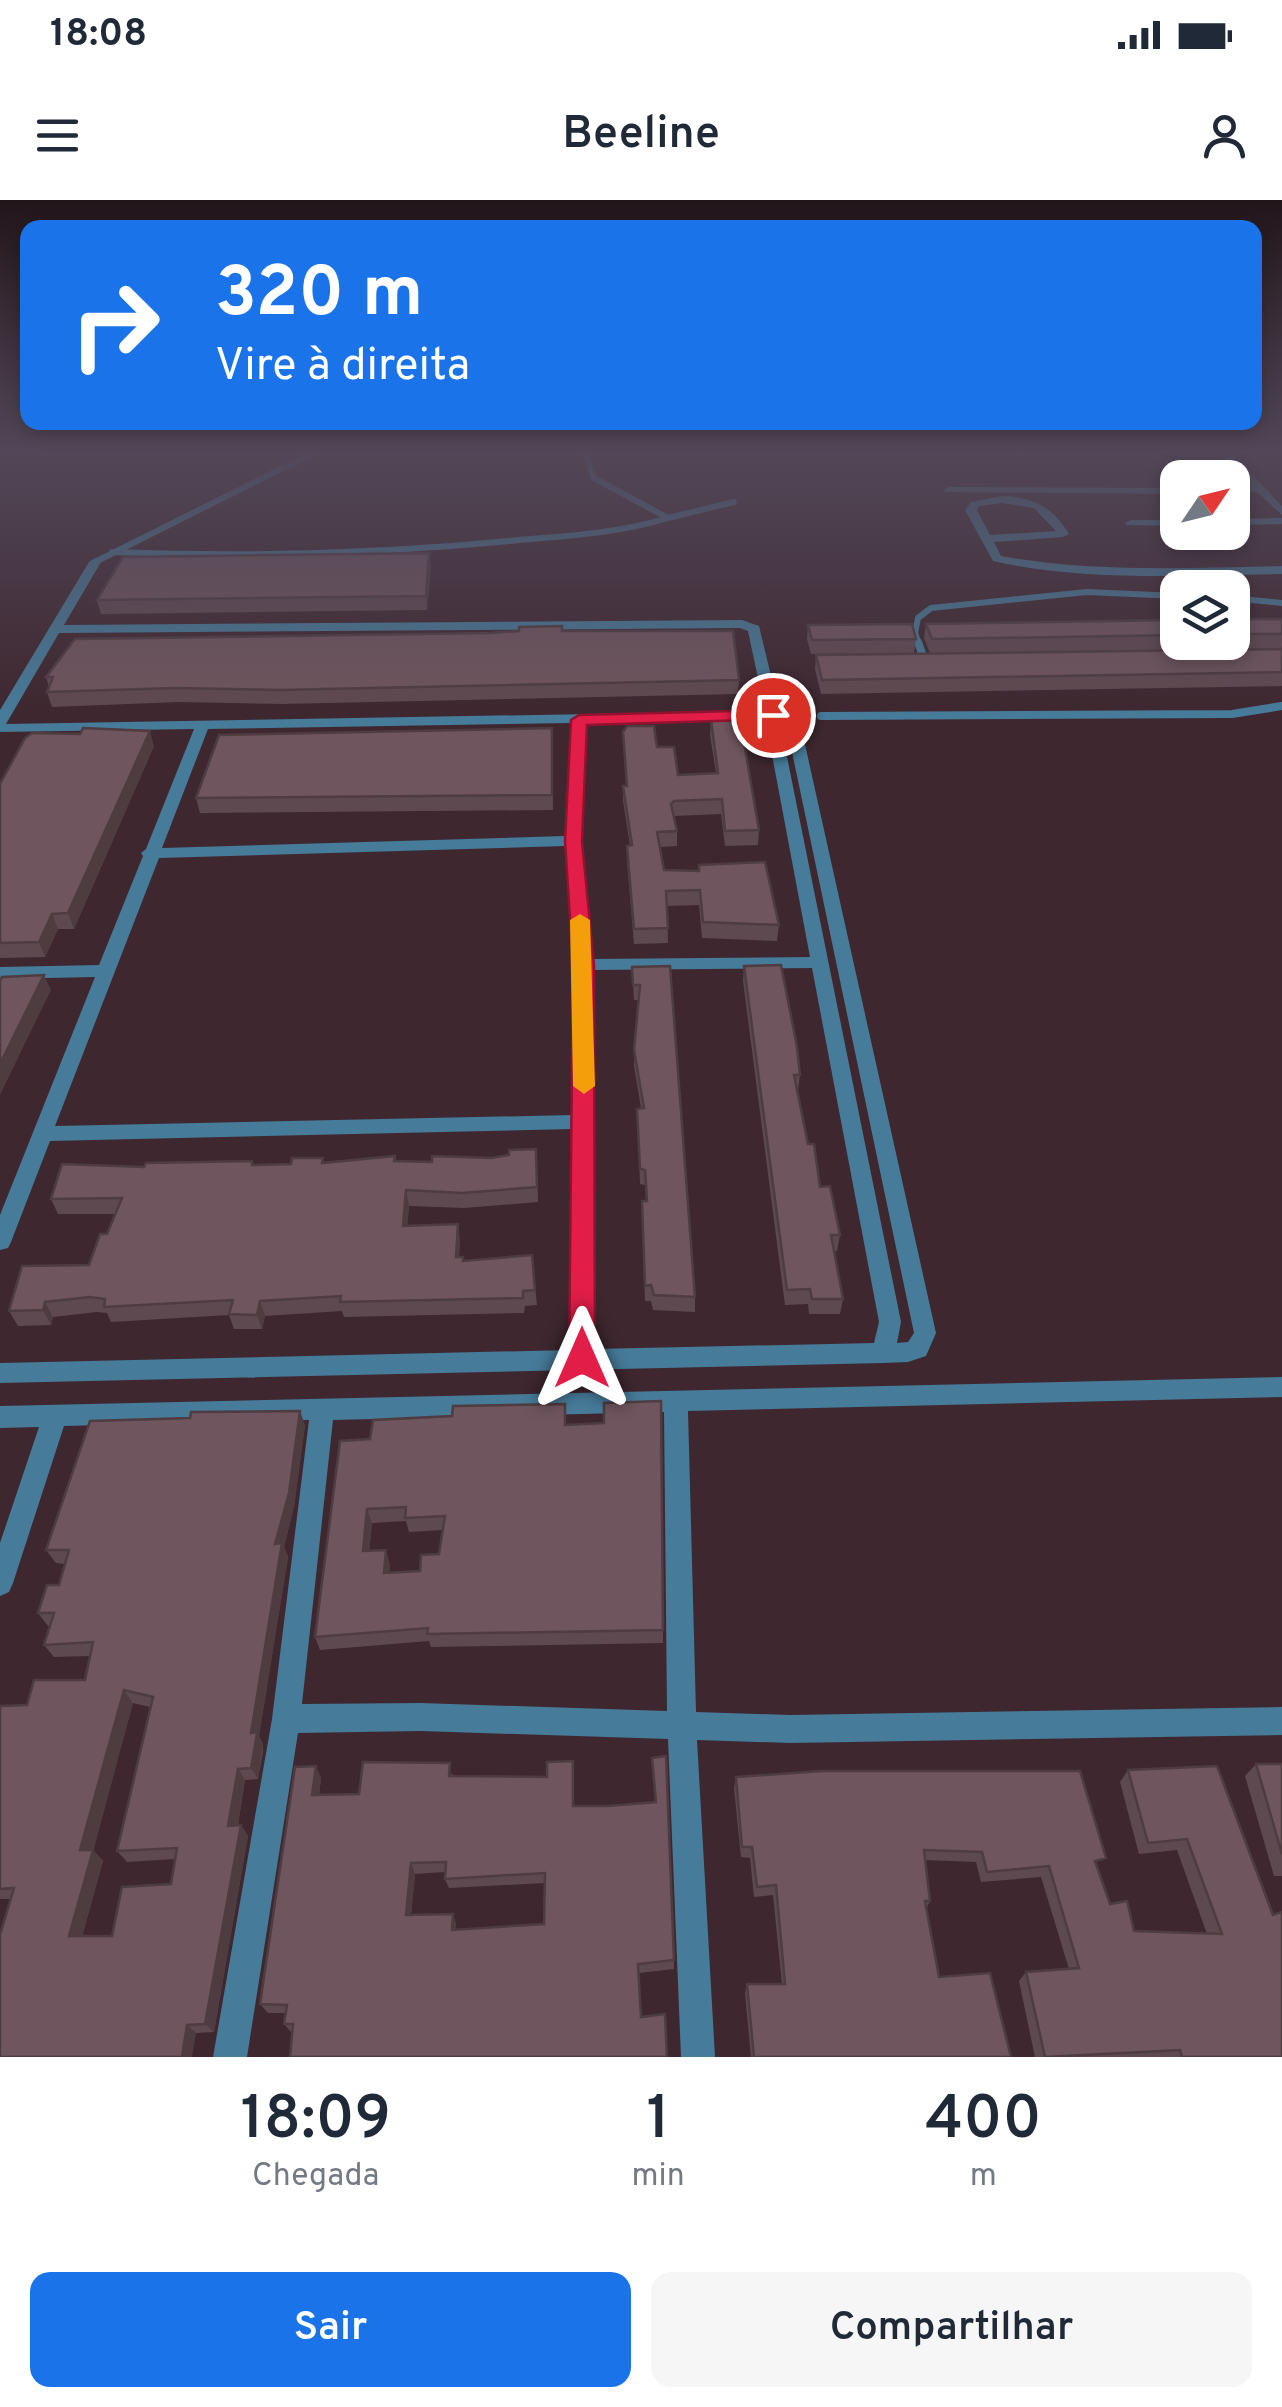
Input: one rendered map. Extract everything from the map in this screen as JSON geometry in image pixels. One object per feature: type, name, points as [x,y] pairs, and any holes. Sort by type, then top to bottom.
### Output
[{"type":"street","points":[[985,541],[997,558],[1034,566],[1180,572],[1282,570]]},
{"type":"street","points":[[0,1374],[883,1353],[918,1349],[925,1333],[795,731],[775,717],[202,726],[0,725],[95,562]]},
{"type":"street","points":[[55,629],[742,624],[754,630],[775,717],[772,723],[890,1322],[883,1353]]},
{"type":"street","points":[[579,720],[574,841],[584,965],[582,1358]]},
{"type":"street","points":[[0,1242],[202,726]]},
{"type":"street","points":[[150,853],[574,841]]},
{"type":"street","points":[[584,965],[820,962]]},
{"type":"street","points":[[0,974],[106,971]]},
{"type":"street","points":[[42,1134],[584,1122]]},
{"type":"street","points":[[0,1416],[54,1418],[676,1399],[1282,1387]]},
{"type":"street","points":[[676,1399],[682,1728],[698,2057]]},
{"type":"street","points":[[230,2057],[286,1719],[322,1408]]},
{"type":"street","points":[[0,1583],[54,1418]]},
{"type":"street","points":[[286,1719],[421,1717],[682,1728],[1282,1721]]},
{"type":"lane","points":[[95,562],[135,541]]},
{"type":"lane","points":[[112,552],[213,555],[531,541]]},
{"type":"lane","points":[[924,659],[915,633],[918,618],[931,608],[1086,592],[1160,595]]},
{"type":"lane","points":[[1250,599],[1282,602]]},
{"type":"lane","points":[[904,660],[944,659]]},
{"type":"lane","points":[[820,716],[1232,714],[1282,706]]},
{"type":"building","points":[[429,553],[426,596],[97,600],[123,557]]},
{"type":"building","points":[[1250,619],[1282,619],[1282,634],[1250,634]]},
{"type":"building","points":[[1160,620],[1160,635],[932,639],[926,624]]},
{"type":"building","points":[[912,624],[916,639],[812,640],[808,625]]},
{"type":"building","points":[[562,626],[562,631],[733,631],[739,680],[47,692],[53,677],[46,677],[75,639],[490,633],[519,631],[519,627]]},
{"type":"building","points":[[1250,649],[1282,649],[1282,672],[822,680],[816,655],[1160,651],[1160,660],[1250,660]]},
{"type":"building","points":[[740,719],[759,830],[725,831],[722,799],[674,801],[671,804],[677,831],[657,832],[664,870],[699,871],[699,865],[765,862],[779,925],[703,922],[700,890],[666,891],[668,928],[634,929],[627,846],[632,845],[623,786],[627,786],[623,732],[627,726],[654,726],[657,747],[674,747],[678,775],[718,773],[711,720]]},
{"type":"building","points":[[83,728],[150,731],[68,913],[52,914],[39,942],[0,943],[0,784],[25,738],[32,733],[80,734]]},
{"type":"building","points":[[552,728],[552,795],[196,798],[219,735]]},
{"type":"building","points":[[781,965],[797,1047],[800,1075],[794,1075],[808,1144],[814,1144],[820,1187],[830,1186],[840,1235],[831,1235],[843,1299],[812,1299],[810,1289],[787,1290],[744,966]]},
{"type":"building","points":[[670,966],[695,1297],[654,1295],[651,1285],[645,1286],[642,1201],[647,1201],[645,1170],[640,1169],[637,1109],[644,1108],[634,1050],[640,985],[633,985],[632,967]]},
{"type":"building","points":[[44,975],[0,1064],[0,981],[2,977]]},
{"type":"building","points":[[536,1149],[537,1187],[462,1193],[406,1190],[403,1226],[458,1224],[456,1257],[463,1257],[463,1261],[532,1255],[535,1290],[523,1291],[523,1298],[340,1302],[341,1296],[260,1301],[257,1315],[229,1314],[233,1300],[104,1307],[105,1299],[90,1297],[45,1302],[43,1310],[9,1311],[22,1266],[89,1265],[100,1234],[107,1234],[122,1198],[51,1199],[62,1164],[144,1167],[146,1163],[252,1161],[252,1165],[291,1164],[292,1158],[323,1158],[322,1163],[395,1156],[394,1161],[432,1162],[432,1156],[491,1158],[509,1155],[509,1150]]},
{"type":"building","points":[[661,1401],[663,1630],[427,1634],[428,1628],[315,1637],[340,1441],[370,1439],[373,1420],[452,1416],[453,1406],[565,1404],[565,1425],[604,1423],[604,1403]],"holes":[[[406,1507],[405,1518],[445,1516],[439,1554],[421,1555],[420,1571],[384,1573],[386,1550],[363,1551],[367,1509]]]},
{"type":"building","points":[[300,1411],[289,1493],[275,1544],[282,1543],[251,1733],[257,1732],[256,1740],[251,1768],[238,1769],[228,1826],[241,1825],[205,2024],[187,2025],[182,2057],[0,2057],[0,1935],[14,1888],[0,1889],[0,1706],[27,1705],[34,1680],[85,1680],[93,1642],[44,1645],[54,1613],[38,1613],[47,1585],[59,1585],[69,1550],[46,1550],[90,1421],[190,1418],[191,1412]],"holes":[[[124,1690],[153,1697],[117,1851],[177,1848],[171,1884],[122,1887],[112,1936],[69,1936],[93,1850],[80,1850]]]},
{"type":"building","points":[[666,1756],[674,1960],[638,1964],[641,2017],[665,2014],[667,2057],[290,2057],[293,2024],[284,2024],[287,2005],[260,2004],[295,1767],[316,1766],[312,1795],[359,1794],[363,1762],[450,1763],[449,1776],[547,1777],[547,1762],[573,1761],[573,1806],[608,1806],[656,1802],[652,1758]],"holes":[[[446,1862],[445,1879],[545,1873],[544,1924],[452,1930],[453,1914],[406,1915],[411,1863]]]},
{"type":"building","points":[[1256,1764],[1282,1764],[1282,1854]]},
{"type":"building","points":[[1217,1766],[1273,1915],[1282,1914],[1282,2057],[1182,2057],[1180,2050],[1045,2057],[1026,1972],[1079,1968],[1049,1866],[987,1872],[982,1852],[924,1850],[930,1901],[925,1901],[939,1977],[990,1973],[1011,2057],[754,2057],[747,1984],[785,1984],[776,1885],[757,1887],[752,1847],[742,1847],[736,1777],[822,1771],[1080,1771],[1106,1858],[1095,1861],[1110,1904],[1127,1901],[1134,1931],[1222,1934],[1187,1839],[1148,1843],[1128,1770]]},
{"type":"slow traffic","points":[[580,920],[584,1086]]},
{"type":"route","points":[[582,1358],[584,965],[574,841],[579,720],[773,715]]}]
